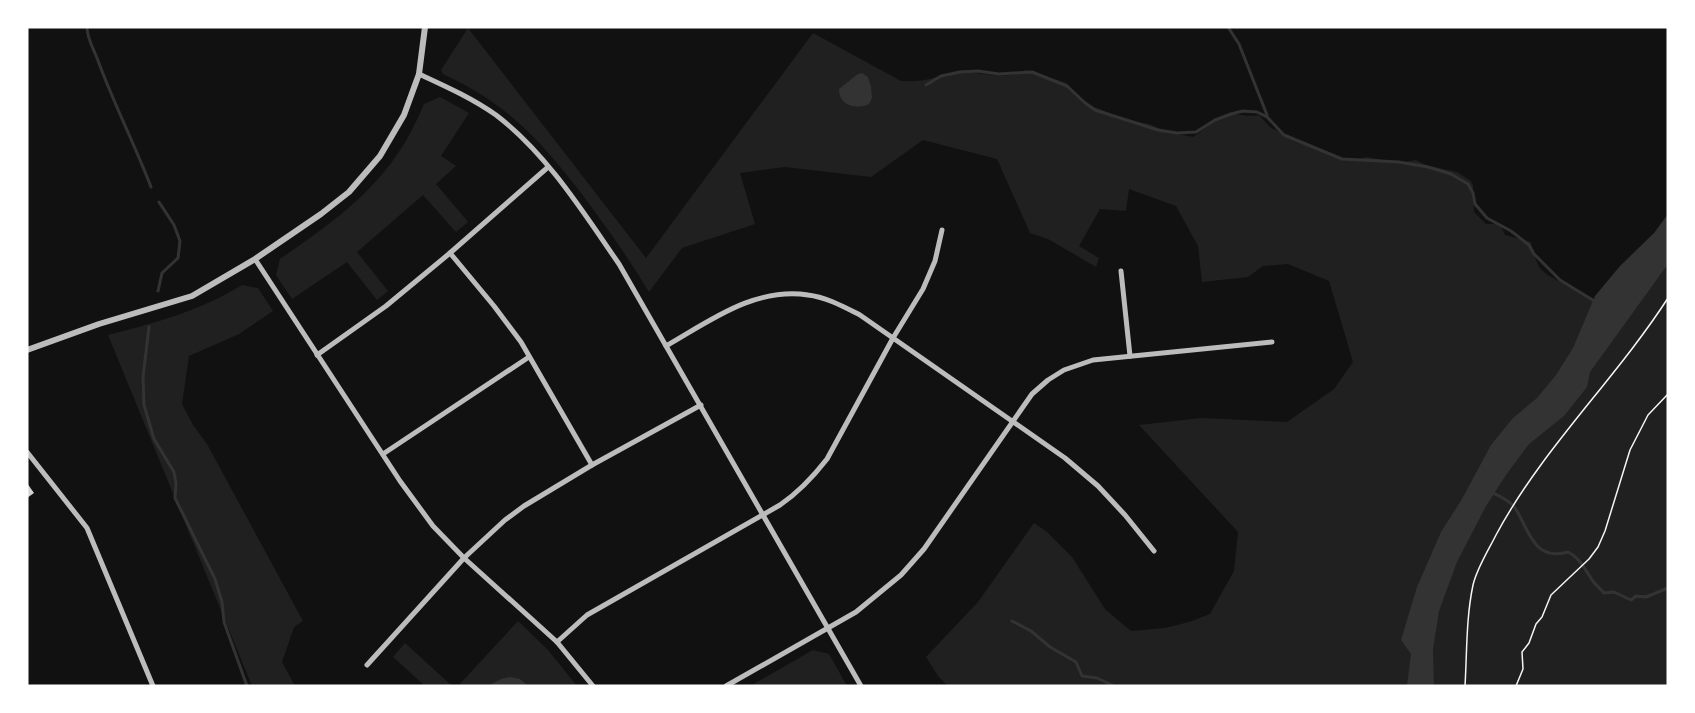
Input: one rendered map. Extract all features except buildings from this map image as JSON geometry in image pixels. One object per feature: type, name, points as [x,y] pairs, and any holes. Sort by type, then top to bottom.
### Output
[{"type":"street","points":[[27,350],[99,324],[192,296],[255,259],[321,214],[348,192],[366,173],[380,156],[404,115],[418,74],[425,27]]},
{"type":"street","points":[[418,74],[462,93],[495,115],[519,135],[579,207],[619,264],[861,686]]},
{"type":"street","points":[[317,355],[386,306],[450,254],[547,168]]},
{"type":"street","points":[[557,642],[587,615],[763,515],[796,494],[814,476],[827,459],[893,338],[923,289],[935,261],[942,230]]},
{"type":"street","points":[[450,254],[494,306],[529,357],[592,465]]},
{"type":"street","points":[[255,259],[433,526],[464,558],[557,642],[593,686]]},
{"type":"street","points":[[1121,271],[1130,356]]},
{"type":"street","points":[[666,346],[729,309],[754,299],[776,294],[810,295],[837,304],[860,315],[1065,458],[1098,486],[1154,551]]},
{"type":"street","points":[[726,686],[856,612],[901,575],[924,549],[1032,394],[1048,380],[1064,370],[1093,360],[1272,342]]},
{"type":"street","points":[[383,454],[529,357]]},
{"type":"street","points":[[367,665],[464,558],[505,520],[592,465],[700,405]]},
{"type":"street","points":[[27,452],[87,528],[153,686]]},
{"type":"path","points":[[1465,686],[1474,583],[1486,554],[1509,511],[1533,476],[1668,298]]},
{"type":"path","points":[[1516,686],[1523,669],[1522,652],[1529,643],[1536,624],[1542,617],[1551,596],[1598,547],[1630,450],[1648,415],[1668,394]]},
{"type":"shaded area","points":[[468,28],[646,258],[813,33],[901,81],[923,80],[957,73],[1008,75],[1026,70],[1066,83],[1088,105],[1123,120],[1149,124],[1168,132],[1193,137],[1213,122],[1229,114],[1259,115],[1271,128],[1344,159],[1356,160],[1367,157],[1399,163],[1416,160],[1426,165],[1457,172],[1471,181],[1474,212],[1486,224],[1500,224],[1505,235],[1531,242],[1537,263],[1543,271],[1580,293],[1610,316],[1668,239],[1668,686],[948,686],[938,676],[926,657],[978,602],[1034,523],[1047,532],[1072,557],[1105,609],[1131,631],[1165,628],[1210,614],[1234,571],[1238,532],[1139,425],[1201,418],[1287,422],[1334,389],[1353,362],[1329,281],[1288,264],[1263,266],[1248,277],[1202,282],[1198,246],[1176,206],[1129,189],[1126,211],[1100,209],[1079,246],[1099,258],[1096,267],[1048,239],[1030,233],[997,159],[923,140],[871,177],[785,167],[740,173],[755,224],[682,248],[649,292],[584,197],[538,141],[505,111],[443,74],[441,70]]},
{"type":"shaded area","points":[[862,73],[868,77],[872,98],[869,104],[864,106],[849,105],[842,99],[839,89]]},
{"type":"shaded area","points":[[440,97],[469,113],[441,156],[456,166],[436,184],[468,222],[456,232],[423,195],[357,252],[388,291],[377,300],[347,262],[292,299],[276,275],[280,259],[326,226],[365,193],[398,154],[412,131],[424,104]]},
{"type":"shaded area","points":[[1668,214],[1668,264],[1590,372],[1587,387],[1564,416],[1529,444],[1486,506],[1457,562],[1439,611],[1433,649],[1434,686],[1407,686],[1411,654],[1401,640],[1417,587],[1441,532],[1491,445],[1513,418],[1537,398],[1556,375],[1573,348],[1595,296],[1620,266],[1654,233]]},
{"type":"shaded area","points":[[242,285],[258,288],[273,311],[239,334],[189,356],[182,404],[193,425],[207,444],[303,621],[294,627],[282,662],[295,686],[252,686],[108,335],[194,309]]},
{"type":"shaded area","points":[[518,621],[548,650],[577,686],[458,686]]},
{"type":"shaded area","points":[[405,643],[452,686],[425,686],[393,657]]},
{"type":"shaded area","points":[[813,650],[829,654],[847,686],[750,686]]},
{"type":"shaded area","points":[[510,677],[520,679],[528,686],[488,686],[501,679]]},
{"type":"waterway","points":[[87,27],[90,43],[151,187]]},
{"type":"waterway","points":[[1228,27],[1239,44],[1267,115]]},
{"type":"waterway","points":[[926,85],[941,76],[960,72],[978,71],[999,74],[1032,72],[1067,86],[1095,110],[1158,130],[1177,133],[1196,132],[1215,120],[1231,114],[1243,111],[1257,112],[1267,117],[1284,135],[1342,159],[1399,162],[1451,174],[1468,184],[1475,204],[1487,218],[1511,231],[1529,245],[1534,254],[1560,280],[1596,302]]},
{"type":"waterway","points":[[158,291],[162,273],[178,258],[180,241],[174,225],[159,202]]},
{"type":"waterway","points":[[149,327],[143,377],[144,405],[154,439],[174,472],[175,498],[215,579],[222,602],[224,622],[247,686]]},
{"type":"waterway","points":[[1491,492],[1513,505],[1534,542],[1540,548],[1556,554],[1568,552],[1572,554],[1604,593],[1614,592],[1631,600],[1636,596],[1646,597],[1668,588]]},
{"type":"waterway","points":[[1012,621],[1031,631],[1050,647],[1076,662],[1082,676],[1097,678],[1114,686]]}]
